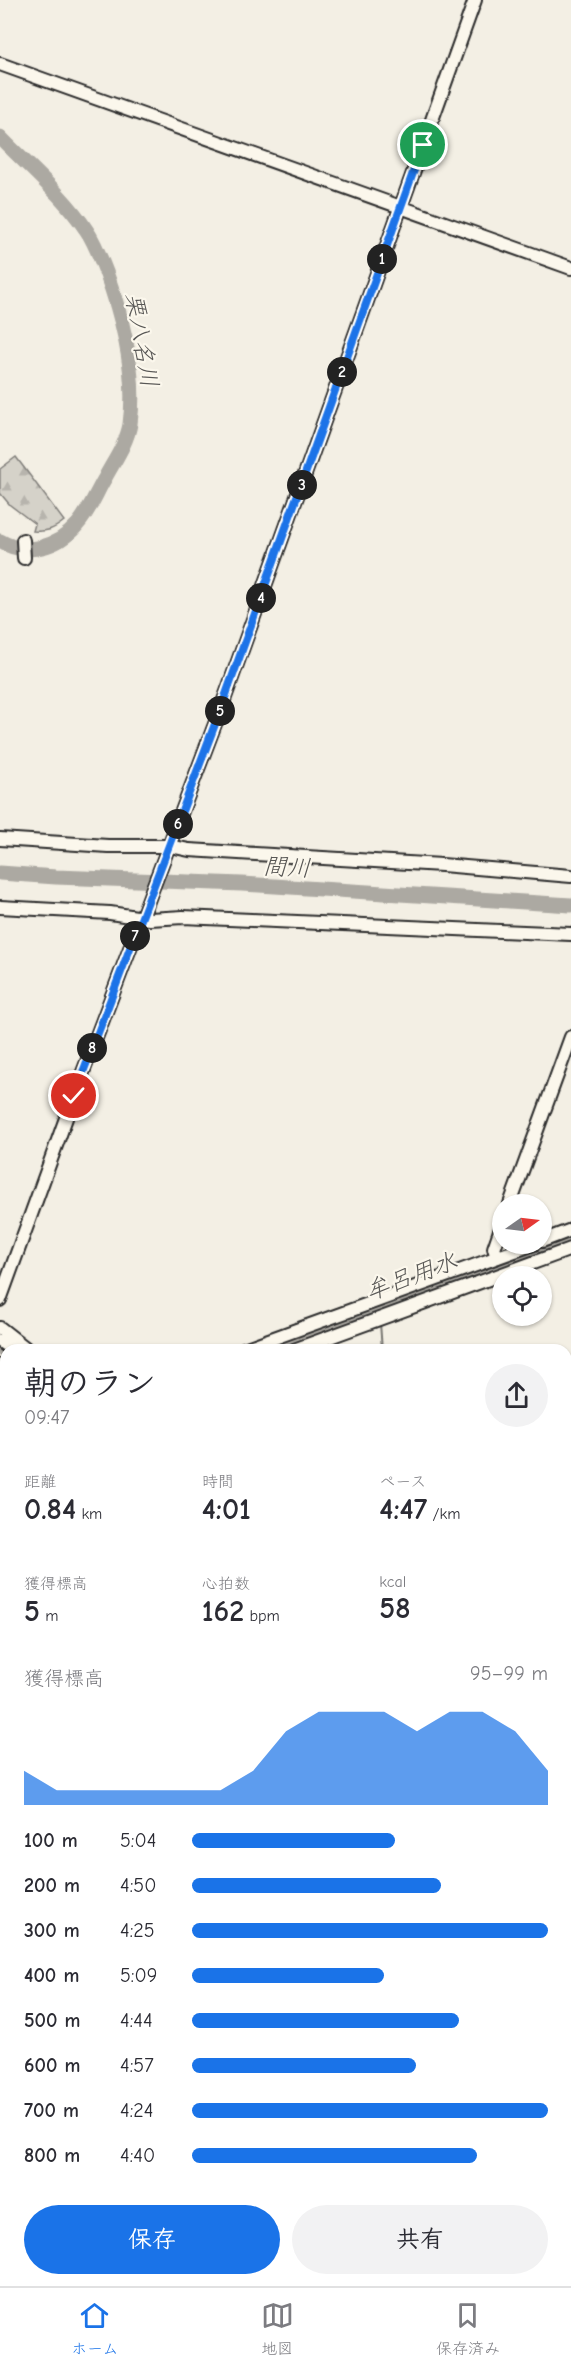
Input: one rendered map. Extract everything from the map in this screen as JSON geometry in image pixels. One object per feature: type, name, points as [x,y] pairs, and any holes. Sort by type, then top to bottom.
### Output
[{"type":"street","points":[[0,1300],[81,1075],[169,848],[475,0]]},
{"type":"street","points":[[0,64],[571,268]]},
{"type":"street","points":[[23,542],[24,558]]},
{"type":"street","points":[[0,839],[442,865],[571,876]]},
{"type":"street","points":[[0,907],[142,916],[571,934]]},
{"type":"street","points":[[514,1194],[571,1037]]},
{"type":"street","points":[[552,1237],[571,1230]]},
{"type":"street","points":[[263,1344],[381,1311],[571,1249]]},
{"type":"street","points":[[307,1344],[506,1254]]},
{"type":"street","points":[[0,1328],[20,1344]]},
{"type":"green space","points":[[16,457],[64,521],[53,528],[46,531],[33,531],[35,524],[10,505],[0,493],[0,469]]},
{"type":"waterway","name":"栗八名川","points":[[0,137],[68,206],[95,246],[112,290],[123,328],[132,386],[130,424],[123,445],[89,508],[77,525],[61,539],[41,547],[20,548],[0,541]]},
{"type":"waterway","name":"間川","points":[[0,873],[242,884],[571,905]]},
{"type":"waterway","name":"牟呂用水","points":[[281,1344],[571,1238]]},
{"type":"waterway","points":[[380,1323],[382,1344]]},
{"type":"route","points":[[74,1096],[120,972],[169,851],[423,145]]}]
